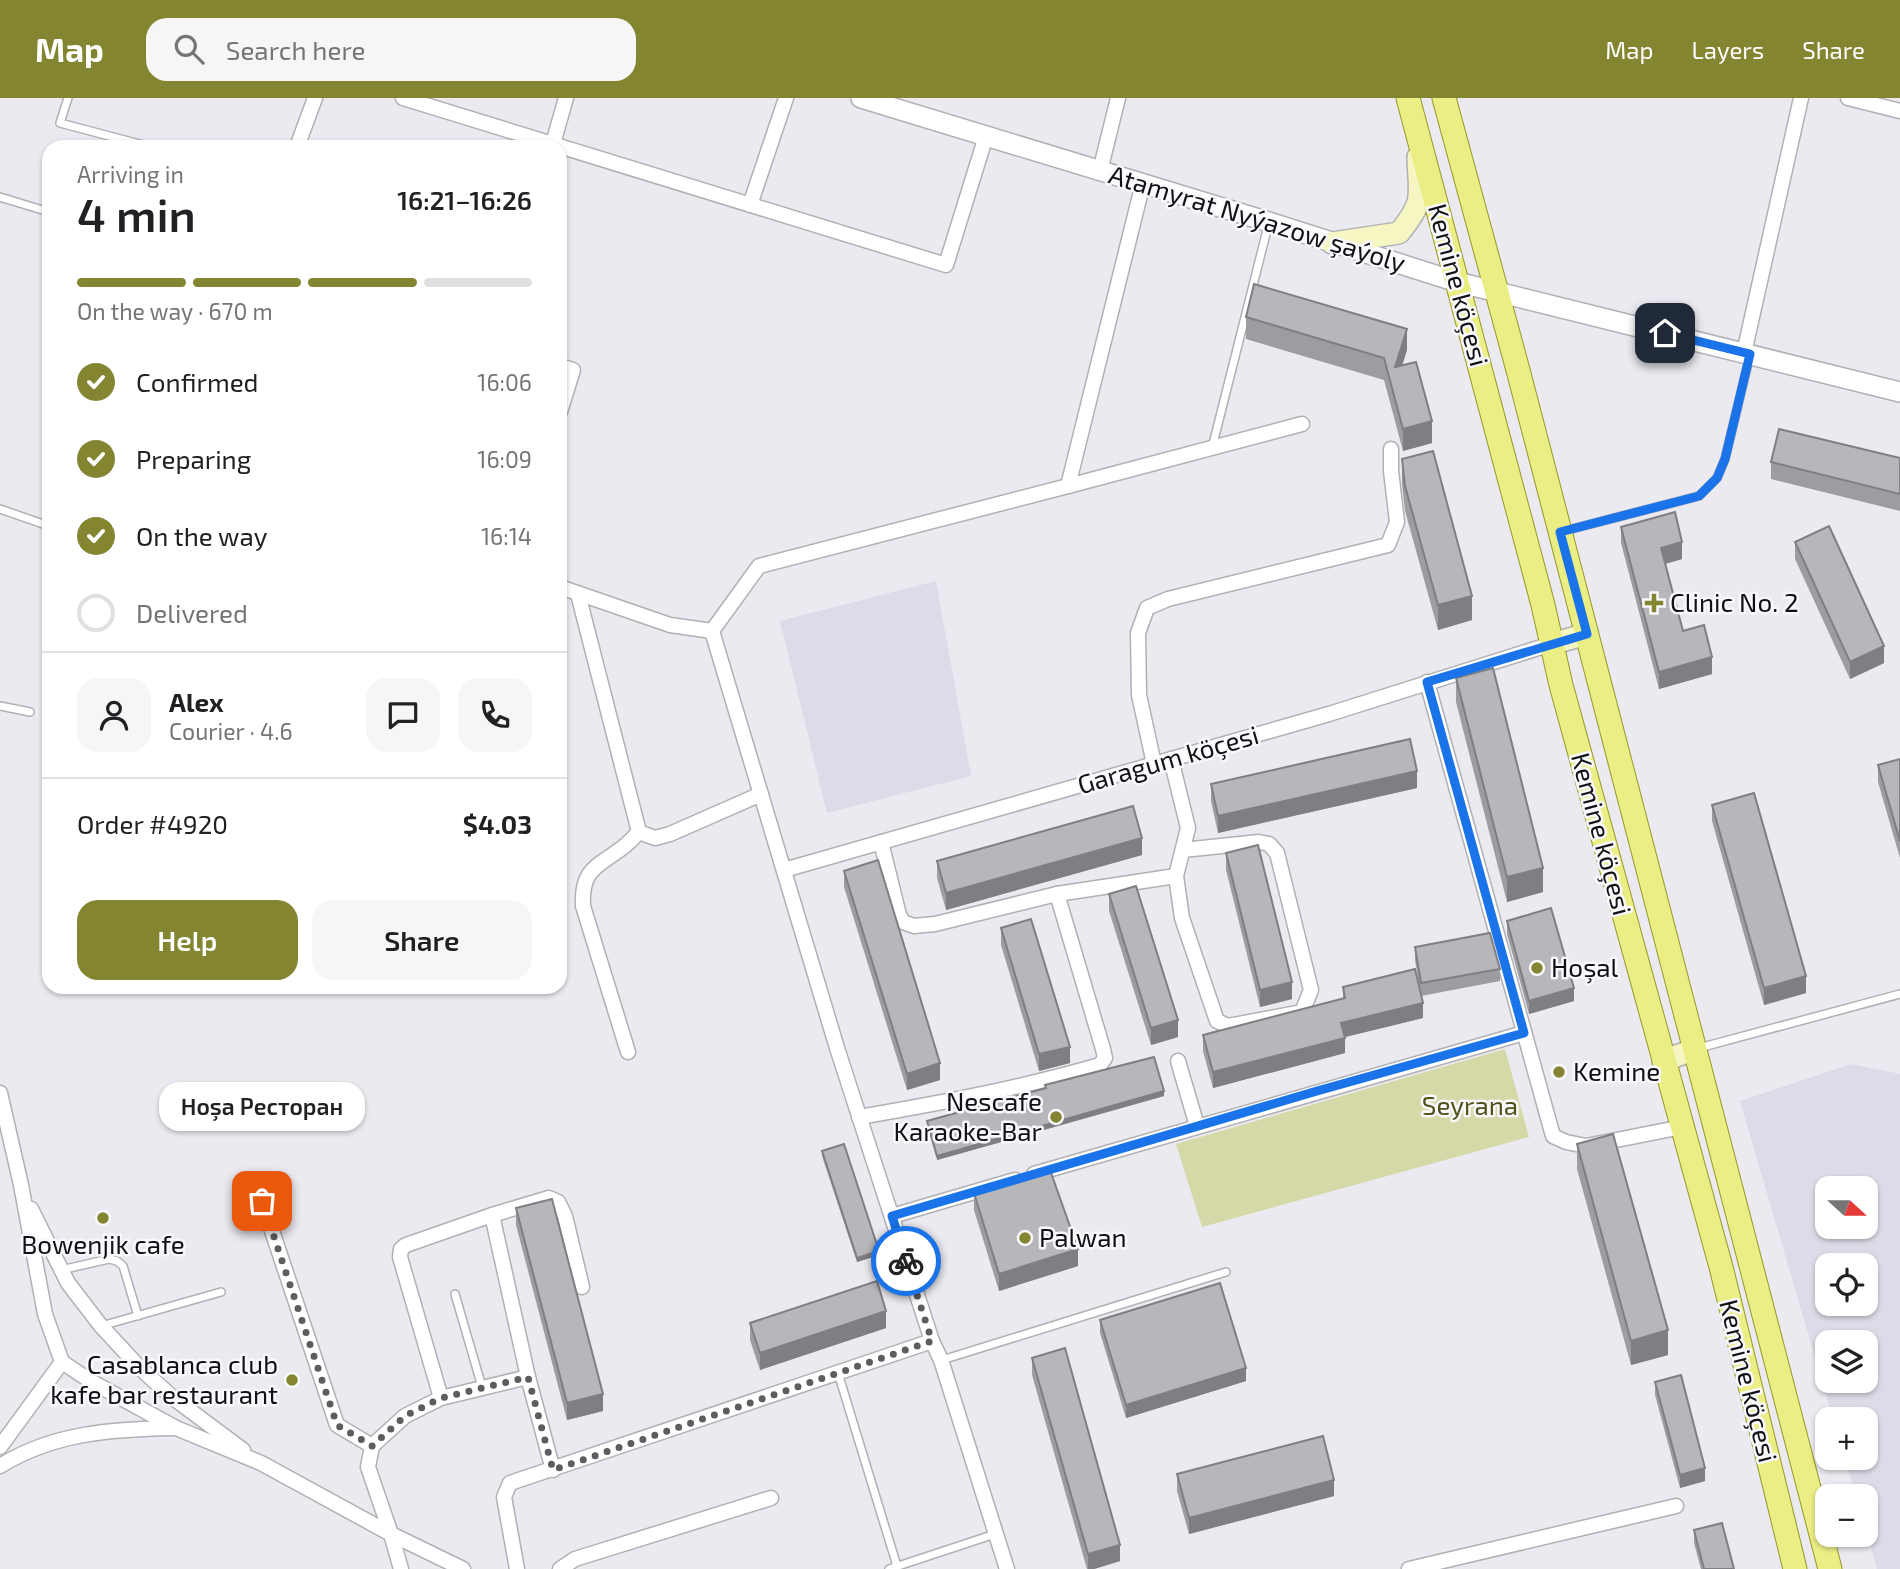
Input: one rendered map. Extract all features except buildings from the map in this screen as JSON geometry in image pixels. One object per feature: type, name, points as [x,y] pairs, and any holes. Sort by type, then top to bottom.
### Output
[{"type":"main road","name":"Kemine köçesi","points":[[1408,98],[1551,644],[1721,1267],[1795,1569]]},
{"type":"main road","name":"Kemine köçesi","points":[[1444,98],[1587,634],[1830,1569]]},
{"type":"main road","points":[[1332,243],[1399,233],[1416,213],[1420,194],[1417,134]]},
{"type":"main road","points":[[1551,644],[1587,634]]},
{"type":"main road","points":[[1664,1061],[1695,1049]]},
{"type":"street","points":[[300,140],[315,98]]},
{"type":"street","points":[[402,98],[533,140]]},
{"type":"street","points":[[554,140],[566,98]]},
{"type":"street","points":[[750,205],[786,98]]},
{"type":"street","name":"Atamyrat Nyýazow şaýoly","points":[[861,98],[1457,282],[1900,392]]},
{"type":"street","points":[[1100,170],[1118,98]]},
{"type":"street","points":[[1747,354],[1801,98]]},
{"type":"street","points":[[1848,98],[1900,111]]},
{"type":"street","points":[[567,150],[946,265],[986,136]]},
{"type":"street","points":[[1068,486],[1143,184]]},
{"type":"street","points":[[567,368],[573,370],[567,389]]},
{"type":"street","points":[[712,631],[759,566],[1302,424]]},
{"type":"street","points":[[1154,764],[1139,695],[1138,633],[1147,608],[1168,599],[1388,545],[1397,522],[1391,449]]},
{"type":"street","points":[[567,590],[670,625],[712,631]]},
{"type":"street","points":[[578,594],[639,832]]},
{"type":"street","points":[[712,631],[859,1117],[932,1341],[941,1360],[1007,1569]]},
{"type":"street","name":"Garagum köçesi","points":[[784,870],[1329,714],[1551,644]]},
{"type":"street","points":[[1427,682],[1553,1136],[1586,1146],[1682,1127]]},
{"type":"street","points":[[1171,759],[1188,828],[1176,876],[1182,918],[1217,1021],[1228,1026],[1302,1012],[1311,990],[1277,853],[1269,844],[1259,842],[1183,850]]},
{"type":"street","points":[[639,832],[655,838],[670,834],[761,794]]},
{"type":"street","points":[[628,1052],[583,906],[583,891],[590,870],[624,847],[639,832]]},
{"type":"street","points":[[880,842],[895,902],[903,922],[908,925],[935,924],[1057,894],[1176,876]]},
{"type":"street","points":[[859,1117],[940,1103],[1100,1065],[1105,1058],[1103,1049],[1057,894]]},
{"type":"street","points":[[892,1216],[1524,1033]]},
{"type":"street","points":[[1178,1061],[1197,1126]]},
{"type":"street","points":[[0,1093],[6,1146],[21,1185],[68,1283],[140,1368],[172,1396],[261,1463]]},
{"type":"street","points":[[21,1185],[45,1314],[62,1362],[92,1382],[176,1428],[261,1463],[391,1534],[463,1569]]},
{"type":"street","points":[[441,1398],[400,1257],[401,1249],[425,1237],[549,1198],[558,1202],[565,1216],[582,1287]]},
{"type":"street","points":[[262,1201],[337,1425],[372,1446]]},
{"type":"street","points":[[492,1215],[528,1377],[553,1470]]},
{"type":"street","points":[[517,1569],[504,1497],[510,1483],[932,1341]]},
{"type":"street","points":[[0,1447],[62,1362]]},
{"type":"street","points":[[401,1569],[368,1467],[372,1446],[405,1416],[441,1398],[528,1377]]},
{"type":"street","points":[[0,1466],[36,1447],[74,1436],[113,1430],[176,1428]]},
{"type":"street","points":[[560,1569],[575,1559],[771,1498]]},
{"type":"street","points":[[1409,1569],[1455,1565],[1675,1506]]},
{"type":"lane","points":[[68,98],[60,122],[126,140]]},
{"type":"lane","points":[[0,197],[42,210]]},
{"type":"lane","points":[[1212,447],[1269,222]]},
{"type":"lane","points":[[1560,532],[1699,496],[1717,478],[1725,459],[1747,354]]},
{"type":"lane","points":[[0,509],[42,524]]},
{"type":"lane","points":[[0,706],[30,712]]},
{"type":"lane","points":[[1695,1049],[1900,994]]},
{"type":"lane","points":[[61,1270],[109,1259],[117,1261],[123,1266],[138,1316]]},
{"type":"lane","points":[[941,1360],[1226,1272]]},
{"type":"lane","points":[[102,1326],[221,1292]]},
{"type":"lane","points":[[455,1294],[482,1388]]},
{"type":"lane","points":[[838,1373],[893,1568],[996,1534]]},
{"type":"shaded area","points":[[936,581],[971,776],[827,813],[780,621]]},
{"type":"shaded area","points":[[1851,1064],[1900,1074],[1900,1569],[1877,1569],[1871,1547],[1878,1547],[1878,1484],[1853,1484],[1848,1470],[1878,1470],[1878,1407],[1829,1407],[1825,1393],[1878,1393],[1878,1330],[1815,1330],[1815,1357],[1740,1101]]},
{"type":"green space","name":"Seyrana","points":[[1505,1049],[1529,1137],[1202,1227],[1176,1144]]},
{"type":"way so far","points":[[262,1201],[337,1425],[372,1446],[405,1416],[441,1398],[528,1377],[553,1470],[932,1341],[906,1261]]},
{"type":"place","name":"Clinic No. 2","points":[[1654,603]]},
{"type":"place","name":"Hoşal","points":[[1537,968]]},
{"type":"place","name":"Kemine","points":[[1559,1072]]},
{"type":"place","name":"Nescafe Karaoke-Bar","points":[[1056,1117]]},
{"type":"place","name":"Hoşa Ресторан","points":[[262,1201]]},
{"type":"place","name":"Bowenjik cafe","points":[[103,1218]]},
{"type":"place","name":"Palwan","points":[[1025,1238]]},
{"type":"place","name":"Casablanca club kafe bar restaurant","points":[[292,1380]]},
{"type":"route","points":[[906,1261],[892,1216],[1524,1033],[1427,682],[1587,634],[1560,532],[1699,496],[1717,478],[1735,425],[1750,354],[1665,333]]}]
